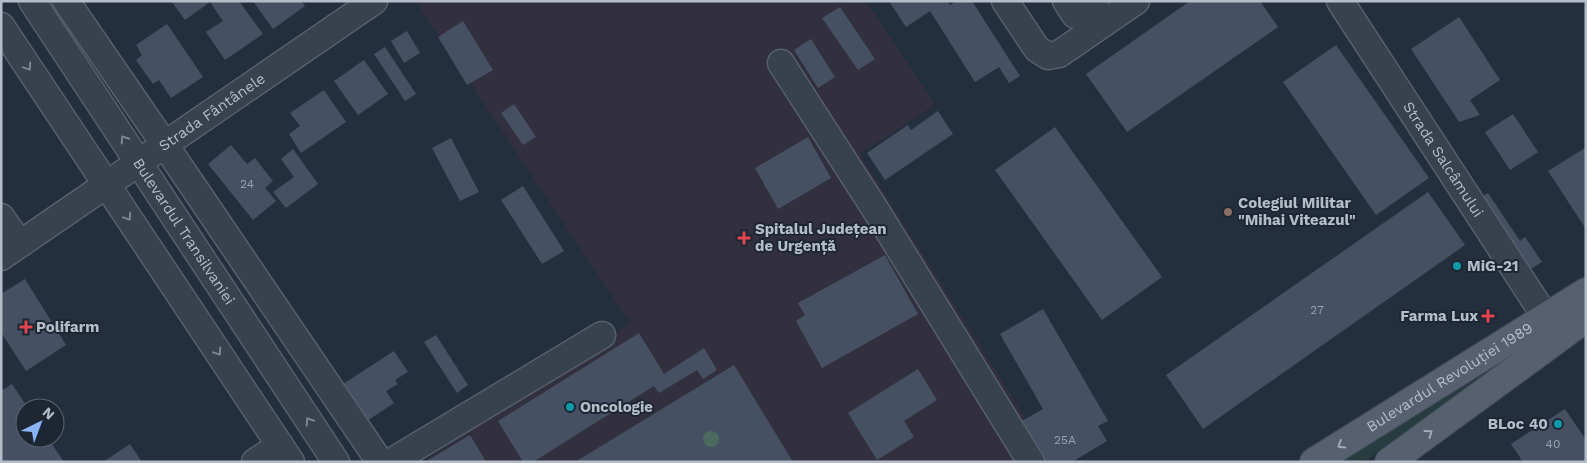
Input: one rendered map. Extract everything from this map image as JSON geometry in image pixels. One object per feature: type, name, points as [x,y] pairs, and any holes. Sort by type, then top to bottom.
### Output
[{"type":"main road","name":"Bulevardul Revoluției 1989","points":[[1389,462],[1585,299]]},
{"type":"main road","name":"Bulevardul Revoluției 1989","points":[[1314,462],[1552,327]]},
{"type":"street","name":"Bulevardul Transilvaniei","points":[[32,1],[336,462]]},
{"type":"street","points":[[66,1],[380,462]]},
{"type":"street","name":"Strada Fântânele","points":[[11,250],[374,1]]},
{"type":"street","points":[[1005,1],[1037,48],[1048,56],[1059,54],[1136,1]]},
{"type":"street","name":"Strada Salcâmului","points":[[1340,1],[1552,327]]},
{"type":"street","points":[[1,26],[286,453],[255,462]]},
{"type":"street","points":[[781,63],[875,209],[1031,462]]},
{"type":"street","points":[[1,217],[11,250]]},
{"type":"street","points":[[391,462],[602,335]]},
{"type":"shaded area","name":"Spitalul Județean de Urgență","points":[[416,1],[866,1],[935,105],[860,154],[1053,462],[422,462],[631,323]]},
{"type":"green space","points":[[1505,350],[1513,362],[1363,462],[1336,462]]},
{"type":"building","points":[[239,1],[263,34],[225,60],[206,32],[223,21],[210,2],[185,20],[172,2]]},
{"type":"building","points":[[253,1],[301,1],[305,6],[273,29]]},
{"type":"building","points":[[889,1],[947,1],[950,5],[956,1],[972,1],[1020,76],[1009,83],[999,67],[975,82],[930,11],[906,27]]},
{"type":"building","points":[[1190,1],[1260,1],[1278,27],[1127,132],[1086,74]]},
{"type":"building","points":[[840,7],[875,59],[858,70],[822,18]]},
{"type":"building","points":[[1459,17],[1500,80],[1470,100],[1480,115],[1459,122],[1411,49]]},
{"type":"building","points":[[463,21],[493,70],[467,85],[438,37]]},
{"type":"building","points":[[167,24],[203,77],[171,98],[159,80],[153,84],[136,60],[142,55],[136,45]]},
{"type":"building","points":[[407,31],[420,53],[404,63],[391,41]]},
{"type":"building","points":[[811,39],[835,77],[818,88],[794,50]]},
{"type":"building","points":[[1336,45],[1429,178],[1376,215],[1283,82]]},
{"type":"building","points":[[385,47],[416,94],[405,101],[374,54]]},
{"type":"building","points":[[364,60],[388,94],[358,115],[334,81]]},
{"type":"building","points":[[324,90],[346,122],[301,153],[289,134],[300,126],[290,113]]},
{"type":"building","points":[[514,104],[536,137],[523,145],[501,113]]},
{"type":"building","points":[[938,111],[953,134],[885,180],[867,153],[908,125],[911,130]]},
{"type":"building","points":[[1513,114],[1538,152],[1510,170],[1485,132]]},
{"type":"building","points":[[1055,127],[1162,277],[1102,320],[995,170]]},
{"type":"building","points":[[808,137],[831,178],[778,209],[755,168]]},
{"type":"building","points":[[451,138],[479,192],[460,201],[432,148]]},
{"type":"building","points":[[231,145],[247,164],[255,158],[273,181],[265,188],[276,201],[253,220],[208,164]]},
{"type":"building","points":[[1585,148],[1586,150],[1586,229],[1548,171]]},
{"type":"building","points":[[293,149],[318,184],[286,208],[273,192],[294,177],[281,159]]},
{"type":"building","points":[[523,186],[564,251],[542,264],[501,200]]},
{"type":"building","points":[[1428,192],[1465,245],[1203,429],[1166,375]]},
{"type":"building","points":[[1488,193],[1520,241],[1525,237],[1542,262],[1523,274],[1476,201]]},
{"type":"building","points":[[885,255],[918,314],[822,368],[796,321],[805,315],[798,303]]},
{"type":"building","points":[[25,279],[66,345],[26,371],[1,332],[1,294]]},
{"type":"building","points":[[1043,309],[1108,421],[1098,426],[1107,441],[1072,462],[1046,462],[1022,421],[1043,409],[1000,334]]},
{"type":"building","name":"Oncologie","points":[[639,333],[664,374],[704,348],[717,370],[703,379],[697,370],[659,393],[654,386],[533,462],[523,462],[498,421]]},
{"type":"building","points":[[436,335],[468,385],[457,393],[424,342]]},
{"type":"building","points":[[394,351],[408,372],[395,380],[398,384],[386,391],[394,403],[364,423],[340,386]]},
{"type":"building","points":[[734,365],[793,462],[575,462]]},
{"type":"building","points":[[918,369],[937,400],[904,421],[914,437],[877,460],[848,413]]},
{"type":"building","points":[[12,384],[21,398],[15,398],[15,448],[55,448],[64,462],[1,462],[1,391]]},
{"type":"building","name":"BLoc 40","points":[[1565,409],[1586,440],[1586,462],[1523,462],[1511,444]]},
{"type":"building","points":[[470,435],[486,462],[425,462]]},
{"type":"building","points":[[130,444],[142,462],[103,462]]},
{"type":"place","name":"Colegiul Militar \"Mihai Viteazul\"","points":[[1228,212]]},
{"type":"place","name":"Spitalul Județean de Urgență","points":[[744,238]]},
{"type":"place","name":"MiG-21","points":[[1457,266]]},
{"type":"place","name":"Farma Lux","points":[[1488,316]]},
{"type":"place","name":"Polifarm","points":[[26,327]]},
{"type":"place","name":"Oncologie","points":[[570,407]]},
{"type":"place","name":"BLoc 40","points":[[1558,424]]}]
